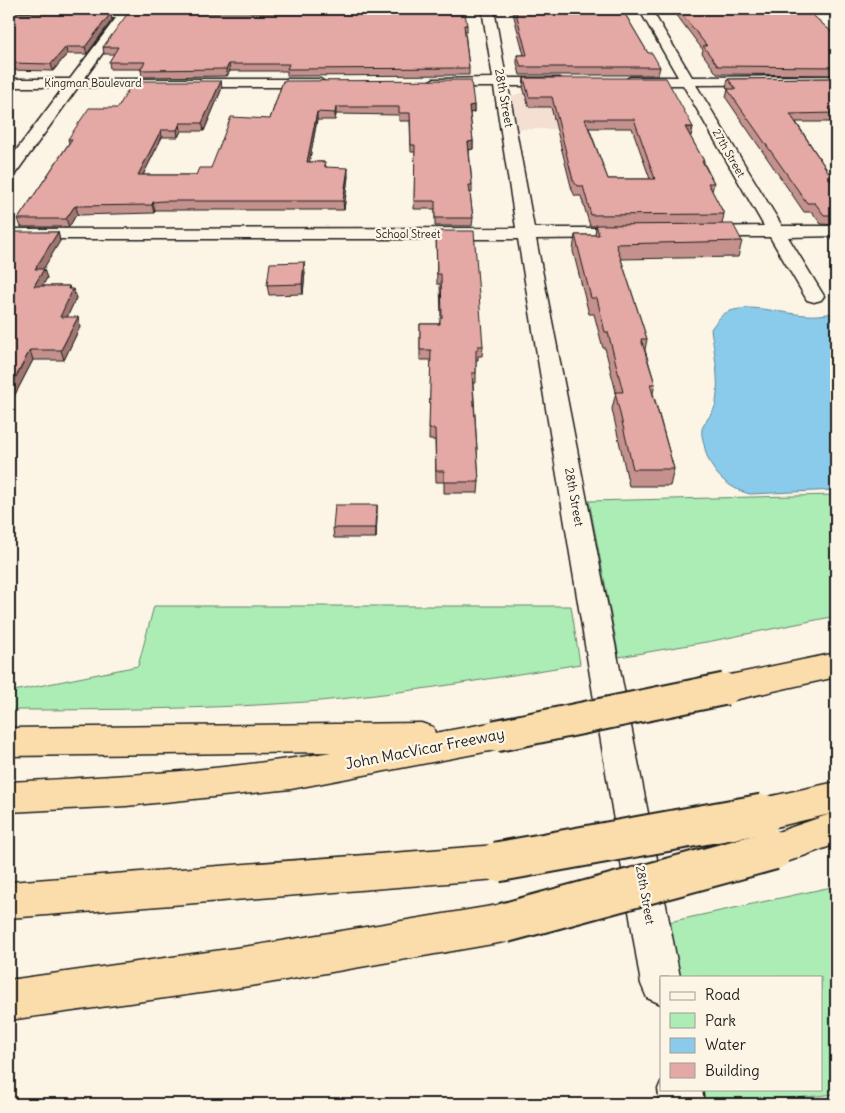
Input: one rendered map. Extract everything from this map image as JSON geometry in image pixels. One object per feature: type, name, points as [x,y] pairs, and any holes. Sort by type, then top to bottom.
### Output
[{"type":"highway","name":"John MacVicar Freeway","points":[[9,797],[126,791],[290,774],[495,736],[725,689],[836,664]]},
{"type":"highway","points":[[9,742],[495,736]]},
{"type":"highway","points":[[9,900],[497,862],[762,814],[836,797]]},
{"type":"highway","points":[[9,1000],[120,987],[346,952],[504,923],[772,850],[836,828]]},
{"type":"street","name":"27th Street","points":[[645,9],[814,296]]},
{"type":"street","points":[[819,9],[835,11]]},
{"type":"street","points":[[9,171],[126,12]]},
{"type":"street","points":[[9,15],[126,12],[174,15]]},
{"type":"street","name":"28th Street","points":[[486,13],[502,87],[526,234],[660,978]]},
{"type":"street","points":[[622,86],[836,80]]},
{"type":"street","name":"Kingman Boulevard","points":[[9,83],[71,87],[333,87]]},
{"type":"street","points":[[690,85],[836,88]]},
{"type":"street","points":[[422,87],[573,86]]},
{"type":"street","name":"Kingman Boulevard","points":[[9,91],[71,87]]},
{"type":"street","points":[[685,232],[836,231]]},
{"type":"street","name":"School Street","points":[[9,234],[645,233]]},
{"type":"street","points":[[680,1090],[682,1104]]},
{"type":"shaded area","points":[[521,93],[568,93],[579,129],[518,129],[512,98]]},
{"type":"green space","points":[[836,495],[836,616],[712,641],[619,657],[589,501]]},
{"type":"green space","points":[[154,606],[571,606],[580,664],[483,680],[320,701],[242,706],[9,710],[9,692],[138,666]]},
{"type":"green space","points":[[836,886],[836,1094],[739,1104],[704,1104],[701,1090],[822,1090],[822,976],[680,976],[669,922]]},
{"type":"water","points":[[746,308],[803,315],[836,312],[836,490],[750,494],[726,482],[714,470],[710,462],[706,453],[702,431],[703,426],[714,409],[717,393],[716,366],[711,329],[725,313]]},
{"type":"building","points":[[515,9],[622,9],[648,53],[652,53],[660,67],[521,67],[517,55],[527,55]]},
{"type":"building","points":[[678,9],[806,9],[836,36],[836,67],[718,66],[703,46],[707,46]]},
{"type":"building","points":[[9,13],[111,13],[85,47],[66,47],[51,64],[9,63]]},
{"type":"building","points":[[128,13],[465,13],[467,25],[464,25],[469,68],[287,69],[289,64],[229,64],[226,69],[140,70],[145,62],[109,62],[118,47],[103,47]]},
{"type":"building","points":[[524,78],[666,78],[693,127],[685,127],[714,183],[708,183],[724,214],[591,215],[583,186],[577,186],[573,180],[552,97],[529,97]],"holes":[[[585,119],[634,119],[655,179],[608,179]]]},
{"type":"building","points":[[836,78],[836,113],[790,114],[831,176],[827,176],[836,188],[836,215],[824,215],[815,203],[807,203],[728,90],[736,89],[728,79]]},
{"type":"building","points":[[471,80],[474,105],[469,106],[473,141],[468,142],[472,185],[469,185],[473,218],[435,218],[435,201],[414,201],[415,145],[411,145],[410,113],[399,113],[399,107],[336,107],[335,113],[317,112],[307,162],[325,162],[325,167],[348,168],[343,201],[163,201],[153,202],[152,205],[76,206],[66,219],[18,219],[72,139],[68,139],[89,108],[118,108],[133,81],[221,81],[202,123],[180,123],[177,130],[161,130],[138,175],[196,175],[199,168],[211,168],[231,117],[270,119],[283,81]]},
{"type":"building","points":[[733,224],[742,241],[616,244],[647,339],[641,339],[655,384],[650,384],[674,469],[633,469],[615,392],[623,392],[608,332],[605,332],[597,298],[591,298],[575,235],[599,235],[596,225]]},
{"type":"building","points":[[436,231],[474,231],[483,346],[478,346],[478,350],[476,350],[476,373],[472,373],[479,482],[444,482],[444,471],[436,471],[435,429],[429,429],[431,350],[420,350],[420,324],[440,324],[440,318],[442,318],[441,274],[437,274]]},
{"type":"building","points":[[9,232],[58,232],[35,269],[44,269],[34,286],[69,286],[68,289],[73,289],[60,317],[78,317],[61,350],[30,350],[9,390]]},
{"type":"building","points":[[304,262],[302,284],[267,285],[270,263]]},
{"type":"building","points":[[335,505],[377,505],[376,528],[333,528]]}]
